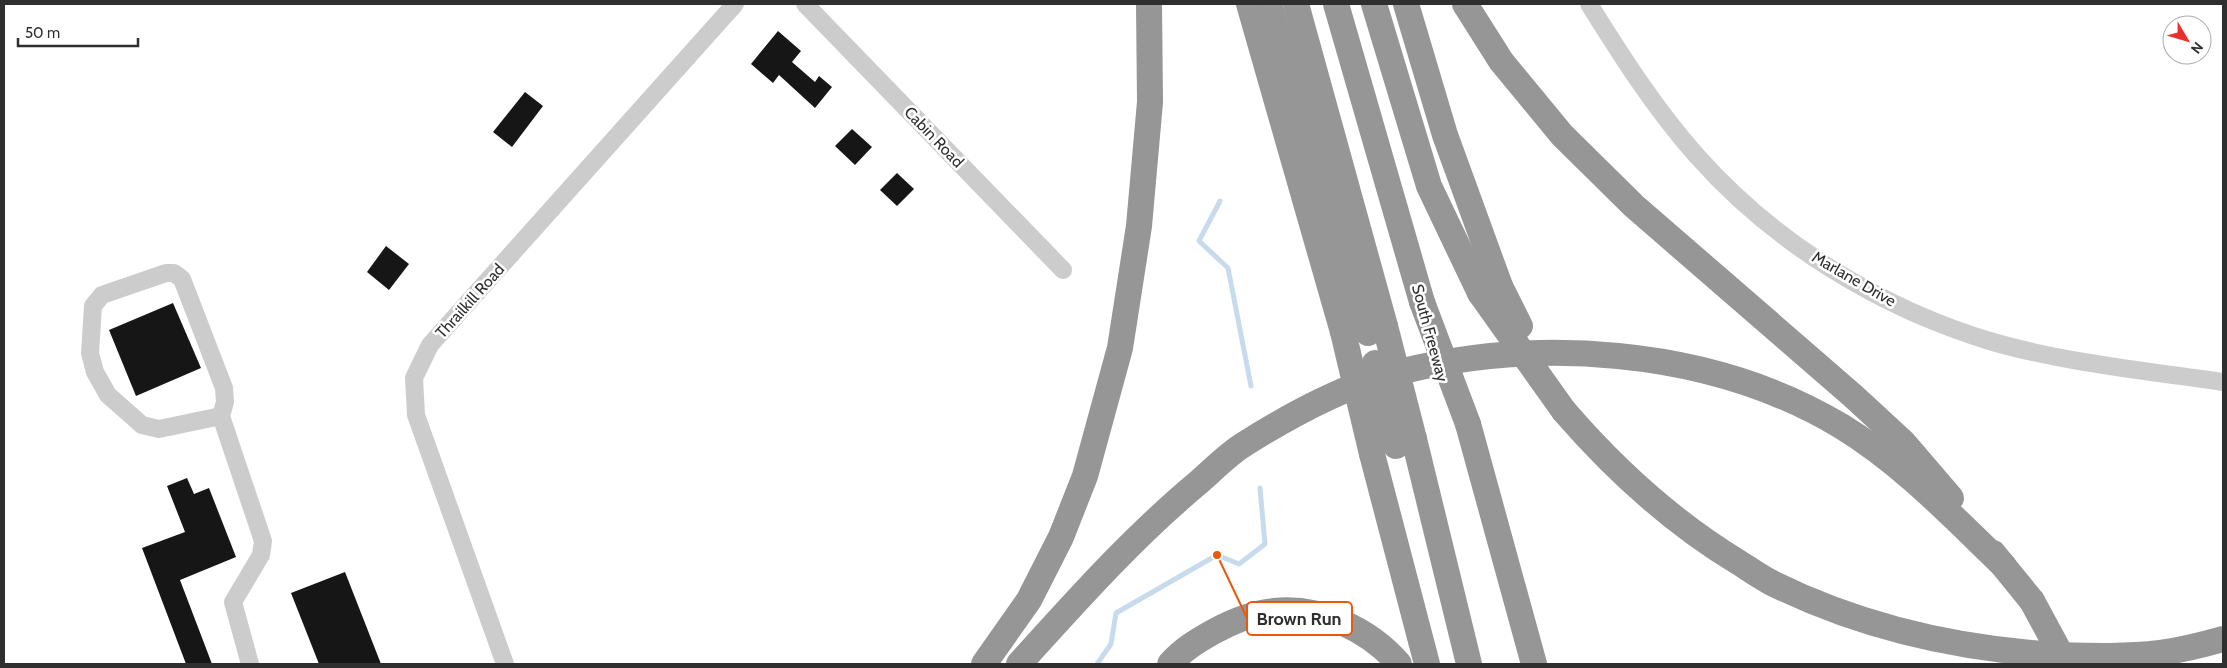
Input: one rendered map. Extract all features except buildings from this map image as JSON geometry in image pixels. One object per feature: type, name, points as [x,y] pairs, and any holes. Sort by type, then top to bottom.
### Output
[{"type":"highway","points":[[984,664],[1029,600],[1061,537],[1086,476],[1120,348],[1138,226],[1150,102],[1148,4]]},
{"type":"highway","points":[[1249,4],[1365,330]]},
{"type":"highway","points":[[1269,4],[1365,330],[1394,446],[1468,664]]},
{"type":"highway","points":[[1296,4],[1365,330],[1394,446],[1456,664]]},
{"type":"highway","name":"South Freeway","points":[[1336,4],[1422,302],[1461,426],[1514,664]]},
{"type":"highway","points":[[1374,4],[1428,186],[1564,412],[1602,453],[1643,492],[1712,546],[1770,582],[1851,615],[1896,631],[1957,643],[2035,653],[2087,656],[2141,654],[2192,648],[2223,639]]},
{"type":"highway","points":[[1406,4],[1490,289]]},
{"type":"highway","points":[[1465,4],[1501,61],[1562,135],[1634,206],[1852,395],[1903,442],[1947,492],[2032,601],[2066,664]]},
{"type":"highway","points":[[1019,664],[1083,594],[1164,512],[1241,446],[1313,404],[1382,377],[1442,362],[1520,352],[1589,353],[1668,363],[1771,391],[1842,427],[1874,449],[1938,504],[2004,566]]},
{"type":"highway","points":[[1461,426],[1534,664]]},
{"type":"highway","points":[[1394,446],[1427,664]]},
{"type":"highway","points":[[1170,664],[1194,643],[1231,622],[1273,611],[1317,614],[1339,621],[1374,641],[1400,664]]},
{"type":"street","name":"Thrailkill Road","points":[[505,664],[416,414],[414,378],[430,345],[735,4]]},
{"type":"street","name":"Cabin Road","points":[[804,4],[1063,270]]},
{"type":"street","name":"Marlane Drive","points":[[1590,4],[1654,104],[1697,156],[1724,184],[1767,222],[1812,255],[1854,282],[1918,314],[1993,342],[2040,354],[2223,382]]},
{"type":"street","points":[[220,416],[159,429],[142,425],[108,395],[95,372],[90,353],[93,306],[102,295],[166,273],[174,273],[182,279],[224,388],[225,402],[220,416],[263,541],[261,555],[234,602],[250,664]]},
{"type":"waterway","points":[[1220,201],[1199,241],[1228,268],[1251,386]]},
{"type":"waterway","points":[[1097,664],[1111,644],[1116,613],[1217,555],[1239,564],[1265,544],[1260,488]]},
{"type":"place","name":"Brown Run","points":[[1217,555]]}]
